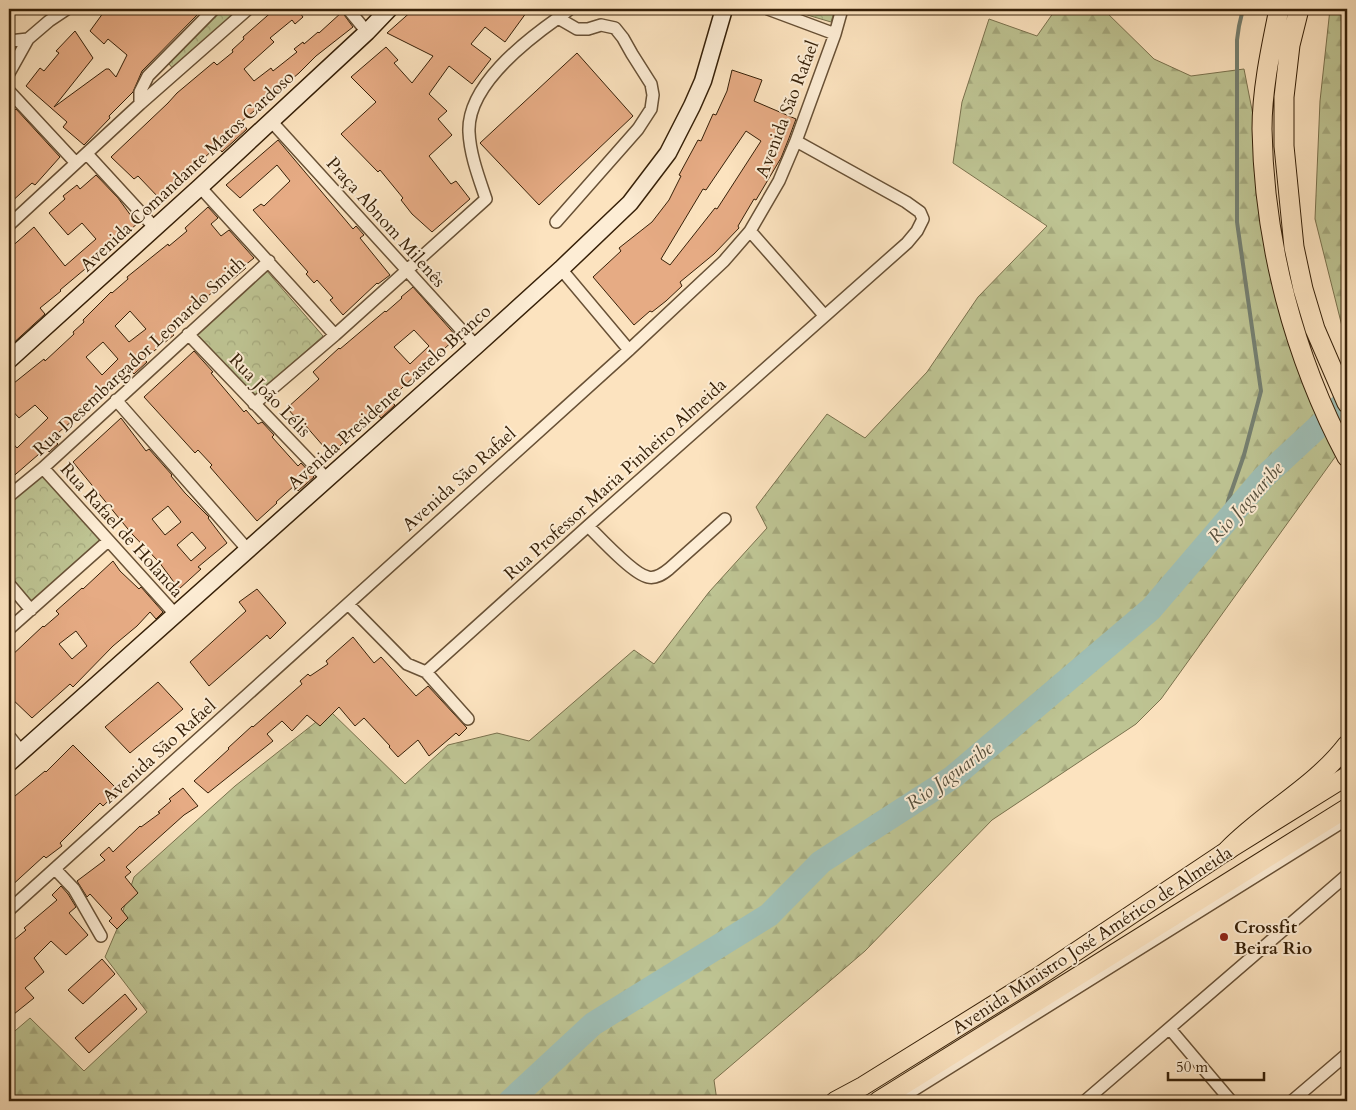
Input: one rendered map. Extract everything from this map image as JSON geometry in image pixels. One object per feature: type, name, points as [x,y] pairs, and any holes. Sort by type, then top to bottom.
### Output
[{"type":"highway","points":[[1279,9],[1268,71],[1262,128],[1268,212],[1285,298],[1311,378],[1343,450]]},
{"type":"highway","points":[[1299,9],[1290,45],[1284,97],[1284,146],[1294,247],[1303,289],[1315,329],[1347,403]]},
{"type":"highway","points":[[1228,850],[1242,836],[1293,797],[1347,745]]},
{"type":"main road","name":"Avenida Comandante Matos Cardoso","points":[[9,360],[368,32],[389,9]]},
{"type":"main road","name":"Avenida Presidente Castelo Branco","points":[[9,763],[476,346],[630,203],[668,153],[703,81],[724,9]]},
{"type":"main road","name":"Avenida Ministro José Américo de Almeida","points":[[835,1101],[863,1086],[1040,976],[1228,850],[1347,776]]},
{"type":"main road","name":"Avenida Ministro José Américo de Almeida","points":[[878,1101],[1347,808]]},
{"type":"main road","points":[[1040,976],[1050,995]]},
{"type":"street","points":[[9,73],[28,39],[67,9]]},
{"type":"street","points":[[140,104],[140,92],[148,76],[214,9]]},
{"type":"street","points":[[9,225],[140,104],[248,9]]},
{"type":"street","points":[[348,9],[368,32]]},
{"type":"street","points":[[254,404],[335,335],[486,199],[474,164],[469,131],[474,106],[482,90],[498,70],[526,42],[570,9]]},
{"type":"street","points":[[768,9],[835,34]]},
{"type":"street","name":"Avenida São Rafael","points":[[9,910],[629,350],[724,261],[750,231],[779,181],[796,141],[835,34],[842,9]]},
{"type":"street","points":[[556,222],[638,129],[651,109],[653,95],[651,84],[615,28],[601,25],[588,29],[577,29],[558,18]]},
{"type":"street","points":[[9,41],[28,39]]},
{"type":"street","points":[[9,91],[76,163]]},
{"type":"street","name":"Praça Abnom Milenês","points":[[271,121],[476,346]]},
{"type":"street","name":"Rua Professor Maria Pinheiro Almeida","points":[[426,672],[824,315],[907,243],[921,225],[923,218],[920,212],[796,141]]},
{"type":"street","points":[[87,154],[155,228]]},
{"type":"street","points":[[200,187],[335,335]]},
{"type":"street","points":[[750,231],[824,315]]},
{"type":"street","name":"Rua Desembargador Leonardo Smith","points":[[9,496],[43,468],[269,261]]},
{"type":"street","points":[[561,269],[629,350]]},
{"type":"street","name":"Rua João Lélis","points":[[188,334],[327,480]]},
{"type":"street","points":[[116,400],[248,550]]},
{"type":"street","name":"Rua Rafael de Holanda","points":[[43,468],[175,614]]},
{"type":"street","points":[[588,526],[638,574],[652,578],[669,569],[725,519]]},
{"type":"street","points":[[9,629],[108,540]]},
{"type":"street","points":[[9,584],[31,610]]},
{"type":"street","points":[[348,604],[407,664],[426,672],[468,719]]},
{"type":"street","points":[[9,736],[21,751]]},
{"type":"street","points":[[896,1101],[1347,819]]},
{"type":"street","points":[[55,869],[74,889],[101,936]]},
{"type":"street","points":[[1085,1101],[1170,1030],[1347,875]]},
{"type":"street","points":[[1170,1030],[1231,1101]]},
{"type":"street","points":[[1292,1101],[1347,1054]]},
{"type":"green space","points":[[221,9],[244,9],[174,70],[169,64]]},
{"type":"green space","points":[[787,9],[835,9],[831,22]]},
{"type":"green space","points":[[1056,9],[1103,9],[1154,59],[1191,76],[1244,69],[1253,115],[1277,292],[1343,446],[1161,699],[1136,724],[992,820],[865,951],[714,1080],[717,1101],[9,1101],[9,1036],[30,1018],[84,1071],[147,1012],[105,957],[117,929],[134,877],[235,786],[330,711],[405,784],[448,745],[497,733],[529,741],[634,650],[654,664],[709,592],[767,528],[756,507],[827,414],[865,438],[927,372],[978,297],[1047,226],[953,163],[962,102],[989,19],[1037,36]]},
{"type":"green space","points":[[1330,9],[1347,9],[1347,346],[1315,219],[1320,101]]},
{"type":"green space","points":[[266,270],[323,336],[254,397],[196,333]]},
{"type":"green space","points":[[43,468],[103,539],[31,601],[9,575],[9,499]]},
{"type":"building","points":[[106,9],[201,9],[142,71],[133,92],[84,145],[63,127],[67,122],[26,86],[40,68],[44,71],[59,53],[56,51],[75,31],[93,58],[54,107],[106,69],[109,69],[116,77],[127,55],[108,39],[104,44],[90,31]]},
{"type":"building","points":[[275,9],[305,9],[300,13],[303,17],[295,24],[292,20],[270,38],[274,42],[244,69],[254,81],[271,68],[273,71],[297,52],[294,49],[319,33],[342,12],[353,27],[316,56],[299,73],[241,122],[247,129],[222,152],[217,146],[160,199],[138,176],[134,179],[111,157],[177,93],[214,62],[217,65],[233,52],[232,50],[244,39],[243,37]]},
{"type":"building","points":[[414,9],[529,9],[505,42],[485,27],[471,44],[491,59],[472,84],[449,66],[429,94],[447,111],[438,119],[452,135],[429,156],[451,184],[456,181],[470,199],[432,232],[412,214],[401,200],[403,198],[380,170],[378,172],[341,134],[376,102],[351,77],[386,47],[398,60],[394,63],[412,83],[433,56],[387,33]]},
{"type":"building","points":[[577,53],[633,116],[539,205],[480,143]]},
{"type":"building","points":[[732,70],[762,80],[754,101],[796,119],[789,138],[781,158],[756,200],[754,199],[738,226],[739,228],[714,254],[680,282],[682,286],[666,301],[652,312],[650,311],[634,325],[593,277],[621,251],[619,248],[652,222],[669,200],[681,176],[679,175],[698,140],[701,141],[713,114],[716,115],[727,91]],"holes":[[[746,131],[761,141],[717,209],[715,208],[670,265],[661,259],[703,189],[706,190]]]},
{"type":"building","points":[[16,109],[60,157],[35,185],[32,183],[9,204],[9,115]]},
{"type":"building","points":[[278,140],[353,229],[356,226],[364,235],[360,238],[390,275],[377,283],[343,315],[330,300],[333,298],[317,280],[314,283],[306,274],[308,272],[253,210],[261,204],[264,206],[290,181],[277,165],[240,198],[226,185]]},
{"type":"building","points":[[96,175],[118,198],[137,224],[40,308],[45,314],[9,347],[9,249],[34,227],[65,266],[96,239],[82,223],[68,235],[49,213],[65,199],[63,196],[77,185],[80,189]]},
{"type":"building","points":[[208,207],[218,218],[211,224],[221,236],[229,230],[254,258],[233,279],[232,277],[199,303],[186,317],[187,320],[172,333],[174,335],[144,359],[147,362],[134,374],[128,368],[84,410],[85,412],[52,438],[58,444],[49,452],[46,448],[9,480],[9,439],[17,448],[48,418],[35,405],[19,418],[9,407],[9,387],[44,359],[45,361],[74,334],[73,332],[84,322],[83,320],[111,292],[168,244],[169,246],[187,231],[185,228]],"holes":[[[130,311],[146,329],[129,342],[115,326]],[[103,342],[118,359],[102,375],[86,357]]]},
{"type":"building","points":[[413,287],[457,337],[389,400],[395,405],[381,418],[377,413],[360,426],[331,455],[305,425],[303,426],[287,408],[319,379],[313,372],[339,348],[386,312]],"holes":[[[414,330],[429,346],[410,364],[394,347]]]},
{"type":"building","points":[[194,351],[244,412],[246,410],[258,424],[262,422],[274,435],[272,437],[298,466],[301,463],[314,477],[298,491],[294,486],[257,521],[210,467],[212,465],[198,450],[195,453],[144,397]]},
{"type":"building","points":[[121,418],[146,451],[149,449],[185,493],[209,517],[227,543],[198,567],[201,569],[179,589],[159,562],[132,534],[73,462]],"holes":[[[168,506],[181,522],[165,535],[152,519]],[[192,532],[206,548],[191,561],[177,545]]]},
{"type":"building","points":[[113,561],[120,571],[139,589],[141,587],[163,612],[156,619],[150,612],[73,687],[70,684],[32,718],[9,696],[9,658],[43,626],[59,614],[56,611]],"holes":[[[76,631],[87,646],[72,659],[59,644]]]},
{"type":"building","points":[[257,589],[286,623],[270,639],[267,635],[209,686],[190,662],[246,611],[239,602]]},
{"type":"building","points":[[353,637],[374,663],[381,657],[416,696],[428,686],[467,728],[459,736],[456,733],[429,756],[418,740],[398,757],[364,718],[355,726],[339,707],[320,726],[307,715],[292,731],[282,721],[267,734],[273,741],[208,793],[194,781],[252,726],[302,684],[300,681],[308,674],[310,676],[328,664],[326,661]]},
{"type":"building","points":[[158,682],[183,709],[130,753],[105,727]]},
{"type":"building","points":[[73,745],[119,791],[103,806],[100,803],[60,843],[62,846],[46,858],[44,856],[9,888],[9,801],[46,772]]},
{"type":"building","points":[[183,788],[198,806],[184,815],[126,867],[131,872],[125,877],[138,893],[121,909],[128,918],[117,929],[109,921],[112,918],[90,894],[87,897],[77,881],[105,860],[100,855],[109,847],[113,852],[140,826],[160,813],[158,812],[171,801],[169,799]]},
{"type":"building","points":[[61,886],[76,907],[69,913],[88,935],[66,955],[51,941],[34,958],[44,972],[25,988],[34,998],[9,1018],[9,944],[26,930],[24,928],[57,900],[52,895]]},
{"type":"building","points":[[102,959],[115,974],[83,1004],[68,990]]},
{"type":"building","points":[[125,994],[137,1009],[89,1053],[75,1038]]},
{"type":"waterway","points":[[1224,524],[1228,501],[1244,455],[1261,391],[1237,222],[1237,40],[1243,9]]},
{"type":"waterway","name":"Rio Jaguaribe","points":[[510,1101],[593,1024],[769,915],[821,862],[953,777],[1151,609],[1264,477],[1347,400]]},
{"type":"place","name":"Crossfit Beira Rio","points":[[1224,937]]}]
